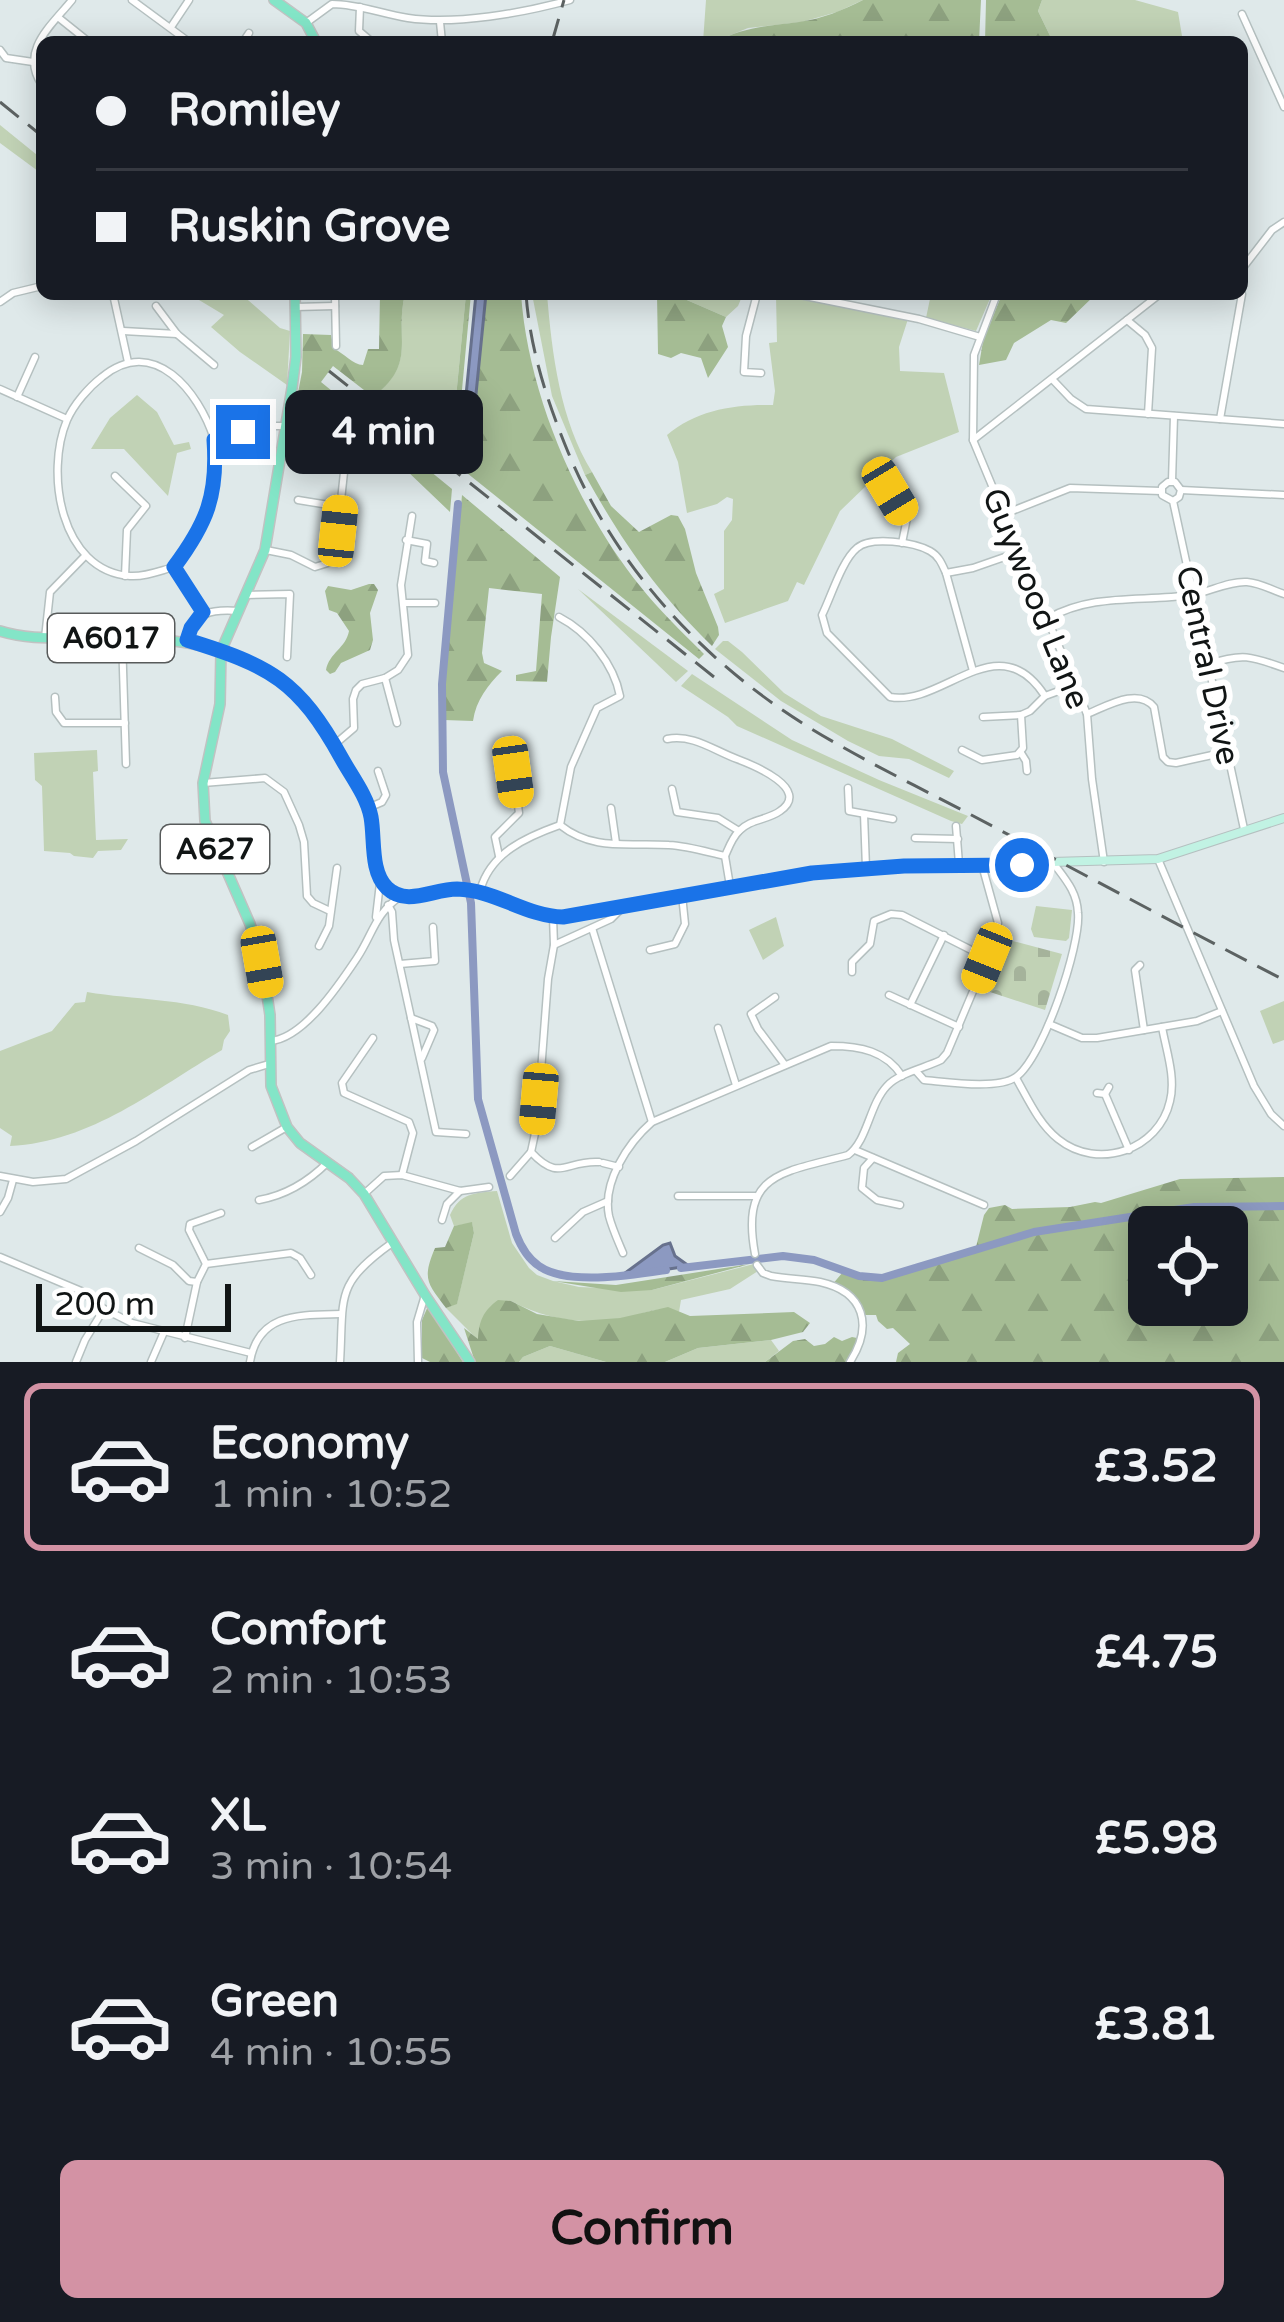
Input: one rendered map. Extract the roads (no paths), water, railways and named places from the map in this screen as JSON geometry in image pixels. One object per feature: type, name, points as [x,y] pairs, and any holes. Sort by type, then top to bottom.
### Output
[{"type":"main road","points":[[274,0],[306,23],[313,36]]},
{"type":"main road","name":"A627","points":[[286,1127],[271,1086],[270,1015],[262,962],[205,821],[203,783],[220,704],[220,651],[265,550],[296,358],[295,300]]},
{"type":"main road","name":"A6017","points":[[0,631],[45,638],[187,640],[220,651]]},
{"type":"main road","points":[[220,651],[269,671],[289,685],[334,746],[368,808],[378,874],[389,890],[401,896],[478,891],[541,915],[573,916],[730,886],[866,868],[1158,859],[1284,818]]},
{"type":"main road","points":[[286,1127],[364,1194],[470,1362]]},
{"type":"street","points":[[43,36],[72,0]]},
{"type":"street","points":[[132,0],[181,36]]},
{"type":"street","points":[[170,28],[189,0]]},
{"type":"street","points":[[306,23],[332,2],[440,20],[571,0]]},
{"type":"street","points":[[360,7],[358,32],[364,36]]},
{"type":"street","points":[[1242,14],[1284,107]]},
{"type":"street","points":[[58,17],[82,36]]},
{"type":"street","points":[[440,20],[441,36]]},
{"type":"street","points":[[36,48],[36,74]]},
{"type":"street","points":[[0,50],[6,58],[33,62]]},
{"type":"street","points":[[1248,261],[1284,222]]},
{"type":"street","points":[[0,302],[36,287]]},
{"type":"street","points":[[115,300],[128,362]]},
{"type":"street","points":[[335,300],[337,346]]},
{"type":"street","points":[[756,300],[743,372],[761,373]]},
{"type":"street","points":[[825,300],[980,337]]},
{"type":"street","name":"Guywood Lane","points":[[995,300],[974,355],[973,440],[1088,714],[1103,862]]},
{"type":"street","points":[[973,440],[1152,300]]},
{"type":"street","points":[[1220,419],[1240,300]]},
{"type":"street","points":[[156,306],[178,334],[214,364]]},
{"type":"street","points":[[295,307],[335,306]]},
{"type":"street","points":[[1126,320],[1145,335],[1152,348],[1148,414]]},
{"type":"street","points":[[123,331],[178,334]]},
{"type":"street","points":[[17,397],[35,357]]},
{"type":"street","points":[[128,362],[167,369],[183,382],[207,418],[214,440],[214,479],[208,513],[174,567],[125,576],[85,556],[62,513],[58,490],[57,469],[67,419],[92,385],[128,362]]},
{"type":"street","points":[[1052,380],[1086,409],[1284,424]]},
{"type":"street","points":[[0,389],[67,419]]},
{"type":"street","points":[[1172,481],[1174,416]]},
{"type":"street","points":[[214,440],[285,426]]},
{"type":"street","points":[[265,550],[291,555],[315,567],[331,562],[345,463]]},
{"type":"street","points":[[115,476],[146,506],[128,530],[125,576]]},
{"type":"street","points":[[1172,481],[1181,490],[1173,501],[1161,491],[1172,481]]},
{"type":"street","points":[[1002,515],[1070,488],[1161,491]]},
{"type":"street","points":[[1181,490],[1284,495]]},
{"type":"street","points":[[890,491],[907,518],[902,544]]},
{"type":"street","points":[[298,500],[341,507]]},
{"type":"street","name":"Central Drive","points":[[1173,501],[1244,829]]},
{"type":"street","points":[[334,746],[354,728],[356,690],[398,670],[408,655],[400,585],[412,516]]},
{"type":"street","points":[[406,540],[427,544],[425,561],[434,562]]},
{"type":"street","points":[[973,671],[937,556],[902,544],[862,543],[851,553],[822,615],[827,633],[890,697],[906,698],[992,667],[1030,675],[1045,696]]},
{"type":"street","points":[[946,573],[1019,552]]},
{"type":"street","points":[[45,638],[48,596],[85,556]]},
{"type":"street","points":[[174,567],[203,612]]},
{"type":"street","points":[[1048,619],[1089,602],[1194,595],[1242,582],[1284,594]]},
{"type":"street","points":[[245,595],[290,594],[286,657]]},
{"type":"street","points":[[404,603],[435,602]]},
{"type":"street","points":[[187,640],[203,612],[239,611]]},
{"type":"street","points":[[559,617],[581,629],[617,680],[620,696],[597,708],[572,766],[560,825]]},
{"type":"street","points":[[122,638],[126,764]]},
{"type":"street","points":[[1209,664],[1248,655],[1284,668]]},
{"type":"street","points":[[385,678],[397,723]]},
{"type":"street","points":[[982,717],[1021,715],[1045,696],[1075,685]]},
{"type":"street","points":[[56,698],[56,712],[64,723],[125,723]]},
{"type":"street","points":[[1088,714],[1124,700],[1147,699],[1154,707],[1163,757],[1168,762],[1226,752]]},
{"type":"street","points":[[1021,715],[1021,753]]},
{"type":"street","points":[[667,739],[692,739],[762,771],[787,788],[789,797],[779,812],[739,831],[725,856],[730,886]]},
{"type":"street","points":[[499,856],[496,837],[519,813],[509,742]]},
{"type":"street","points":[[962,750],[982,760],[1021,753]]},
{"type":"street","points":[[1021,753],[1027,772]]},
{"type":"street","points":[[368,808],[386,795],[380,774],[372,782]]},
{"type":"street","points":[[203,783],[265,778],[284,792],[304,842],[307,896],[330,911]]},
{"type":"street","points":[[848,788],[849,811],[893,819]]},
{"type":"street","points":[[672,789],[677,812],[718,818],[739,831]]},
{"type":"street","points":[[611,808],[616,843]]},
{"type":"street","points":[[864,814],[866,868]]},
{"type":"street","points":[[560,825],[578,839],[670,845],[725,856]]},
{"type":"street","points":[[478,891],[499,856],[529,836],[560,825]]},
{"type":"street","points":[[956,826],[959,865]]},
{"type":"street","points":[[915,838],[958,839]]},
{"type":"street","points":[[1158,859],[1254,1086],[1284,1126]]},
{"type":"street","points":[[916,1071],[924,1080],[995,1084],[1016,1078],[1031,1059],[1049,1024],[1078,933],[1075,892],[1054,864]]},
{"type":"street","points":[[755,1254],[749,1221],[755,1196],[770,1179],[856,1150],[884,1089],[947,1053],[998,922],[982,865]]},
{"type":"street","points":[[319,946],[328,926],[337,868]]},
{"type":"street","points":[[374,926],[381,888],[378,874]]},
{"type":"street","points":[[376,914],[389,890]]},
{"type":"street","points":[[270,1041],[295,1033],[359,955],[388,905],[401,896]]},
{"type":"street","points":[[650,950],[675,944],[685,924],[682,896]]},
{"type":"street","points":[[388,905],[436,1132],[466,1134]]},
{"type":"street","points":[[554,945],[611,919],[619,907]]},
{"type":"street","points":[[852,972],[852,962],[870,944],[874,921],[882,916],[902,915],[987,958]]},
{"type":"street","points":[[509,1176],[531,1152],[537,1124],[553,917]]},
{"type":"street","points":[[399,964],[435,961],[433,928]]},
{"type":"street","points":[[592,928],[652,1122]]},
{"type":"street","points":[[910,1005],[944,935]]},
{"type":"street","points":[[1135,967],[1144,1030]]},
{"type":"street","points":[[889,995],[959,1027]]},
{"type":"street","points":[[775,997],[751,1014],[785,1065]]},
{"type":"street","points":[[1049,1024],[1082,1038],[1097,1038],[1197,1021],[1222,1011]]},
{"type":"street","points":[[412,1018],[434,1030],[421,1060]]},
{"type":"street","points":[[1016,1078],[1047,1130],[1062,1143],[1097,1154],[1129,1150],[1156,1131],[1169,1105],[1172,1085],[1162,1027]]},
{"type":"street","points":[[718,1028],[736,1085]]},
{"type":"street","points":[[373,1037],[341,1089],[409,1122],[413,1133],[402,1175]]},
{"type":"street","points":[[623,1252],[609,1215],[608,1191],[639,1134],[652,1122],[831,1046],[852,1046],[892,1060],[902,1076]]},
{"type":"street","points":[[0,1176],[33,1183],[67,1179],[249,1070],[269,1064]]},
{"type":"street","points":[[1104,1091],[1129,1150]]},
{"type":"street","points":[[250,1149],[286,1127]]},
{"type":"street","points":[[856,1150],[985,1205]]},
{"type":"street","points":[[531,1152],[552,1169],[591,1161],[619,1167]]},
{"type":"street","points":[[873,1158],[864,1168],[862,1188],[877,1200],[900,1205]]},
{"type":"street","points":[[259,1200],[289,1191],[328,1162]]},
{"type":"street","points":[[364,1194],[384,1176],[402,1175],[460,1191],[489,1186]]},
{"type":"street","points":[[0,1212],[13,1180]]},
{"type":"street","points":[[442,1220],[447,1204],[460,1191]]},
{"type":"street","points":[[678,1196],[755,1196]]},
{"type":"street","points":[[556,1238],[583,1212],[608,1201]]},
{"type":"street","points":[[206,1264],[190,1223],[221,1213]]},
{"type":"street","points":[[150,1242],[142,1250],[197,1282]]},
{"type":"street","points":[[340,1362],[342,1298],[365,1262],[394,1242]]},
{"type":"street","points":[[206,1264],[291,1252],[311,1275]]},
{"type":"street","points":[[0,1257],[81,1292],[132,1324],[250,1358],[263,1331],[282,1319],[341,1313]]},
{"type":"street","points":[[185,1338],[197,1282],[206,1264]]},
{"type":"street","points":[[757,1265],[772,1276],[831,1286],[858,1305],[864,1327],[850,1362]]},
{"type":"street","points":[[418,1362],[418,1322],[425,1295]]},
{"type":"street","points":[[76,1362],[104,1310]]},
{"type":"street","points":[[151,1362],[164,1332]]},
{"type":"water","points":[[475,300],[485,300],[471,444],[467,456],[460,456]]},
{"type":"water","points":[[670,1243],[675,1256],[689,1266],[621,1276],[663,1245]]},
{"type":"waterway","points":[[458,504],[442,684],[443,772],[471,903],[478,1099],[516,1234],[535,1263],[551,1272],[583,1277],[666,1270]]},
{"type":"waterway","points":[[681,1268],[783,1256],[882,1278],[1034,1232],[1194,1207],[1284,1206]]},
{"type":"railway","points":[[554,36],[564,0]]},
{"type":"railway","points":[[0,102],[36,131]]},
{"type":"railway","points":[[527,300],[547,394],[588,494],[637,573],[699,642],[771,702],[832,741],[1284,980]]},
{"type":"railway","points":[[329,371],[714,677]]}]
